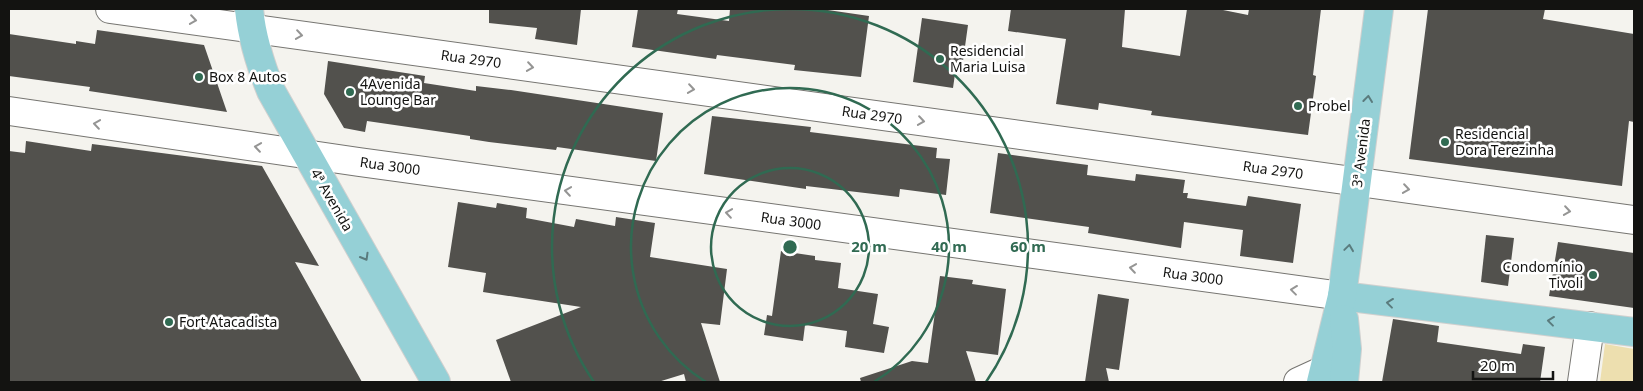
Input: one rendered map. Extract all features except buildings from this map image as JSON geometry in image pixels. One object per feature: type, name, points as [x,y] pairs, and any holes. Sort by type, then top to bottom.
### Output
[{"type":"main road","name":"3ª Avenida","points":[[1329,379],[1347,349],[1342,296],[1379,9]]},
{"type":"main road","name":"4ª Avenida","points":[[250,19],[260,63],[271,91],[428,378]]},
{"type":"main road","name":"Rua 3000","points":[[1342,296],[1634,332]]},
{"type":"street","name":"Rua 2970","points":[[110,9],[250,19],[1358,182],[1634,220]]},
{"type":"street","name":"Rua 3000","points":[[9,111],[306,154],[1342,296]]},
{"type":"street","points":[[1582,382],[1590,326]]},
{"type":"street","points":[[1298,382],[1329,379]]},
{"type":"shaded area","points":[[1605,344],[1634,349],[1634,382],[1600,382]]},
{"type":"place","name":"Residencial Maria Luisa","points":[[940,59]]},
{"type":"place","name":"Box 8 Autos","points":[[199,77]]},
{"type":"place","name":"4Avenida Lounge Bar","points":[[350,92]]},
{"type":"place","name":"Probel","points":[[1298,106]]},
{"type":"place","name":"Residencial Dora Terezinha","points":[[1445,142]]},
{"type":"place","name":"Condomínio Tivoli","points":[[1593,275]]},
{"type":"place","name":"Fort Atacadista","points":[[169,322]]}]
